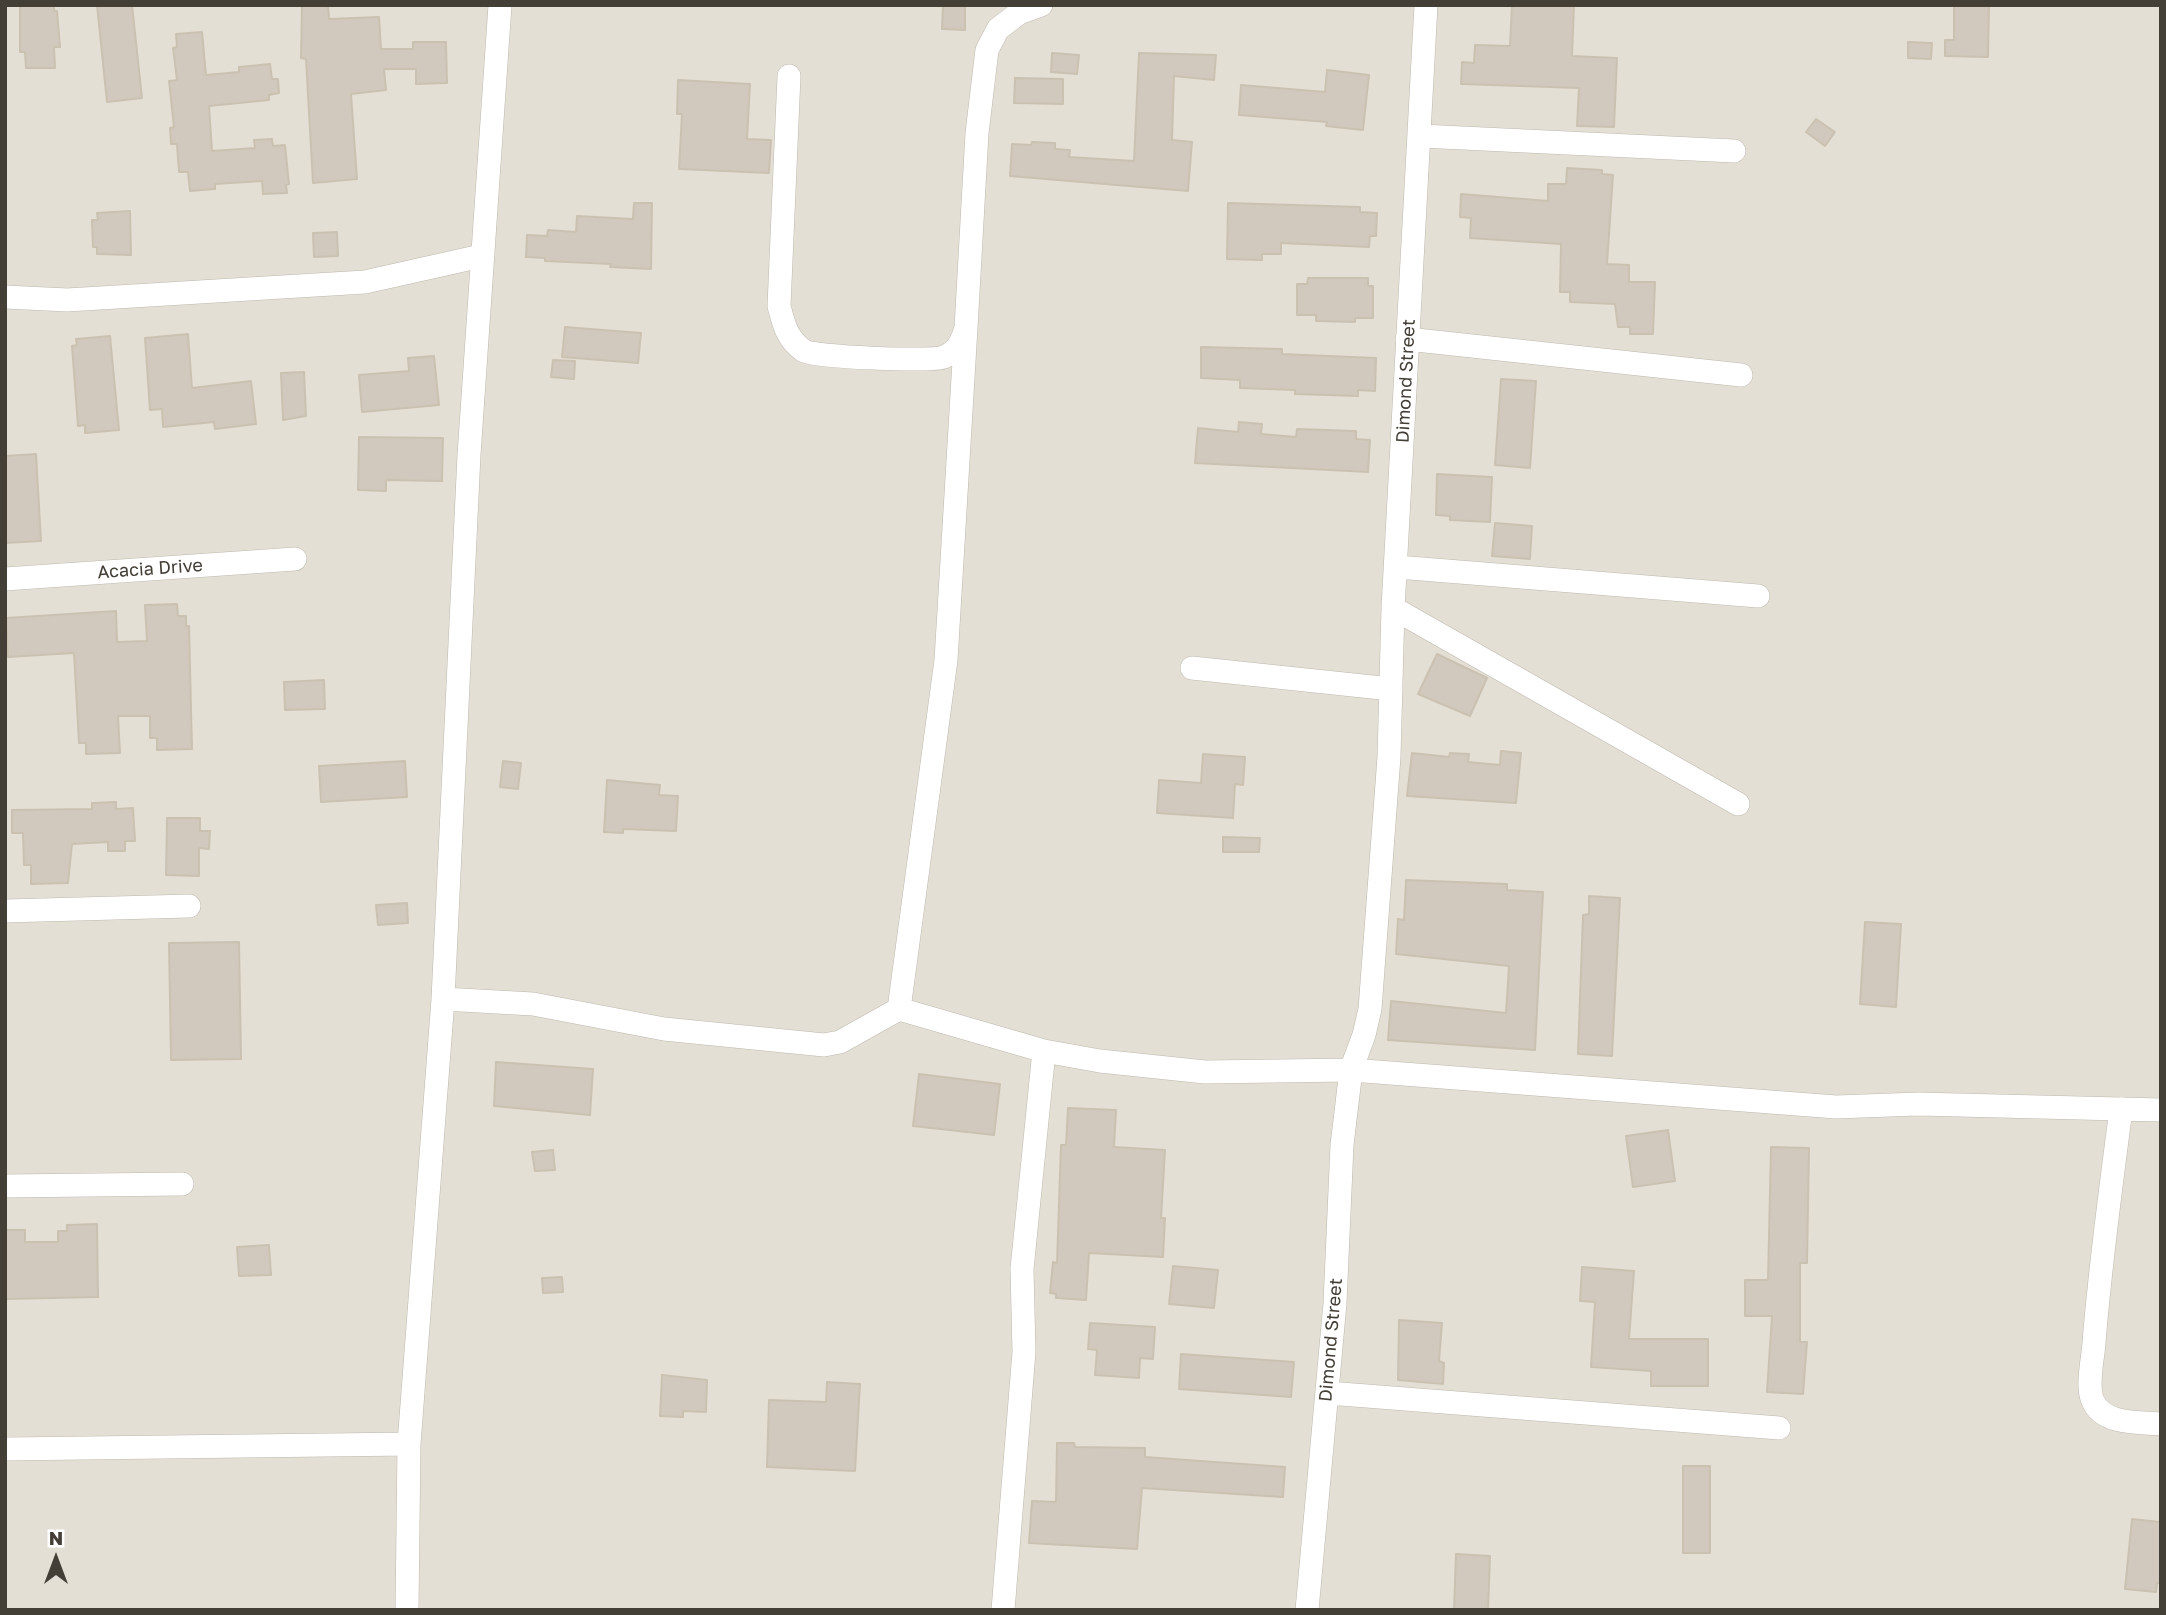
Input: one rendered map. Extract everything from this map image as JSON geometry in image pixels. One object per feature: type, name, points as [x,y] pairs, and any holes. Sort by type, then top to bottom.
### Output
[{"type":"street","points":[[407,1610],[409,1444],[443,999],[481,256],[500,5]]},
{"type":"street","points":[[899,1009],[946,660],[977,133],[986,50],[998,29],[1019,13],[1041,5]]},
{"type":"street","name":"Dimond Street","points":[[1307,1610],[1328,1393],[1338,1259],[1342,1145],[1351,1070],[1370,1009],[1389,757],[1393,608],[1421,136],[1426,5]]},
{"type":"street","points":[[789,76],[779,306],[787,335],[807,354],[923,360],[944,357],[960,346],[966,328]]},
{"type":"street","points":[[1421,136],[1734,151]]},
{"type":"street","points":[[5,297],[67,300],[365,282],[481,256]]},
{"type":"street","points":[[1407,339],[1741,375]]},
{"type":"street","name":"Acacia Drive","points":[[5,579],[295,559]]},
{"type":"street","points":[[1397,567],[1758,596]]},
{"type":"street","points":[[1393,608],[1738,804]]},
{"type":"street","points":[[1192,668],[1391,689]]},
{"type":"street","points":[[5,911],[189,906]]},
{"type":"street","points":[[443,999],[533,1004],[664,1029],[824,1045],[840,1042],[899,1009],[1044,1051],[1193,1071],[1351,1070],[1826,1107],[1918,1104],[2161,1110]]},
{"type":"street","points":[[1003,1610],[1024,1352],[1022,1269],[1044,1051]]},
{"type":"street","points":[[2121,1109],[2099,1286],[2091,1383],[2093,1402],[2103,1413],[2120,1420],[2161,1424]]},
{"type":"street","points":[[5,1185],[183,1184]]},
{"type":"street","points":[[1328,1393],[1779,1428]]},
{"type":"street","points":[[5,1449],[409,1444]]},
{"type":"shaded area","points":[[5,5],[2161,5],[2161,1610],[5,1610]]},
{"type":"building","points":[[54,5],[54,11],[57,11],[60,47],[54,47],[55,68],[26,68],[25,52],[20,52],[20,7]]},
{"type":"building","points":[[97,5],[132,5],[142,98],[107,102]]},
{"type":"building","points":[[302,5],[328,5],[329,19],[379,17],[381,49],[413,49],[413,42],[446,42],[447,83],[416,84],[416,69],[384,69],[386,90],[351,94],[357,179],[313,183],[306,59],[301,58]]},
{"type":"building","points":[[943,5],[965,6],[965,30],[942,29]]},
{"type":"building","points":[[1512,5],[1574,5],[1572,56],[1617,58],[1614,127],[1577,126],[1579,88],[1461,84],[1462,62],[1474,63],[1475,45],[1510,46]]},
{"type":"building","points":[[1954,5],[1989,5],[1988,57],[1945,56],[1945,40],[1954,40]]},
{"type":"building","points":[[202,32],[206,75],[239,72],[239,67],[270,64],[272,79],[278,79],[279,93],[269,95],[269,100],[209,106],[212,151],[255,148],[254,140],[272,139],[273,146],[285,145],[289,184],[286,185],[287,193],[263,194],[262,181],[215,184],[215,189],[190,191],[188,172],[179,172],[177,144],[171,144],[170,128],[174,127],[169,81],[177,80],[173,48],[177,47],[176,34]]},
{"type":"building","points":[[1908,42],[1932,43],[1931,59],[1908,58]]},
{"type":"building","points":[[1052,53],[1079,55],[1077,74],[1051,72]]},
{"type":"building","points":[[1139,53],[1216,55],[1214,80],[1174,76],[1172,140],[1192,142],[1188,191],[1010,176],[1012,144],[1055,143],[1055,149],[1070,150],[1069,157],[1134,161]]},
{"type":"building","points":[[1327,70],[1369,75],[1363,130],[1326,126],[1327,122],[1239,115],[1241,85],[1325,92]]},
{"type":"building","points":[[1015,78],[1063,79],[1063,104],[1014,103]]},
{"type":"building","points":[[678,80],[750,84],[747,139],[771,140],[769,173],[679,169],[682,114],[677,114]]},
{"type":"building","points":[[1816,119],[1835,132],[1825,146],[1806,132]]},
{"type":"building","points":[[1567,168],[1602,170],[1602,174],[1613,175],[1607,264],[1629,265],[1629,282],[1655,282],[1653,334],[1630,334],[1630,327],[1618,327],[1615,304],[1570,302],[1570,292],[1560,292],[1561,244],[1470,238],[1471,218],[1460,217],[1461,194],[1548,201],[1548,184],[1566,184]]},
{"type":"building","points":[[634,203],[652,203],[651,269],[545,261],[545,258],[526,257],[527,235],[547,236],[548,230],[576,232],[577,216],[633,219]]},
{"type":"building","points":[[1228,203],[1360,207],[1360,212],[1377,213],[1376,236],[1370,236],[1369,247],[1281,243],[1281,254],[1262,254],[1262,260],[1227,259]]},
{"type":"building","points":[[130,211],[131,255],[97,254],[97,247],[93,247],[92,220],[98,220],[97,213]]},
{"type":"building","points":[[337,232],[338,256],[314,257],[313,233]]},
{"type":"building","points":[[1308,278],[1368,278],[1368,286],[1373,286],[1373,318],[1355,318],[1355,322],[1316,321],[1316,315],[1297,315],[1297,284],[1307,284]]},
{"type":"building","points":[[565,327],[641,333],[638,363],[562,357]]},
{"type":"building","points":[[188,334],[192,388],[251,381],[256,424],[215,429],[214,422],[163,427],[162,409],[150,410],[145,338]]},
{"type":"building","points":[[110,336],[119,430],[85,433],[85,425],[78,426],[72,346],[77,345],[76,339]]},
{"type":"building","points":[[1201,347],[1282,349],[1282,354],[1376,358],[1375,391],[1358,390],[1358,396],[1295,394],[1295,390],[1240,388],[1240,380],[1201,378]]},
{"type":"building","points":[[434,356],[439,405],[362,412],[359,375],[409,371],[408,358]]},
{"type":"building","points":[[553,360],[575,361],[574,379],[551,377]]},
{"type":"building","points":[[304,372],[306,416],[283,420],[281,373]]},
{"type":"building","points":[[1501,379],[1536,381],[1530,468],[1495,465]]},
{"type":"building","points":[[1239,422],[1262,424],[1261,434],[1296,437],[1297,429],[1356,431],[1356,439],[1370,440],[1368,472],[1195,463],[1198,428],[1238,432]]},
{"type":"building","points":[[359,437],[443,438],[442,481],[386,480],[386,491],[358,490]]},
{"type":"building","points":[[36,454],[41,541],[5,543],[5,456]]},
{"type":"building","points":[[1437,474],[1492,477],[1490,522],[1450,520],[1450,516],[1436,515]]},
{"type":"building","points":[[1495,523],[1532,526],[1530,559],[1492,556]]},
{"type":"building","points":[[177,604],[178,616],[186,616],[186,626],[189,626],[192,749],[157,750],[157,738],[150,738],[150,716],[118,716],[120,753],[86,754],[86,743],[79,743],[74,653],[8,657],[6,618],[116,611],[117,642],[147,641],[145,605]]},
{"type":"building","points":[[1437,654],[1487,678],[1470,716],[1418,694]]},
{"type":"building","points":[[324,680],[325,709],[285,710],[284,682]]},
{"type":"building","points":[[1501,751],[1521,753],[1516,803],[1407,796],[1412,753],[1449,757],[1450,753],[1469,754],[1468,762],[1500,765]]},
{"type":"building","points":[[1203,754],[1245,757],[1243,785],[1235,784],[1233,818],[1157,813],[1159,780],[1201,783]]},
{"type":"building","points":[[405,761],[407,797],[321,802],[319,766]]},
{"type":"building","points":[[503,761],[521,763],[518,789],[500,787]]},
{"type":"building","points":[[607,780],[660,785],[659,795],[678,796],[676,831],[623,829],[623,833],[604,832]]},
{"type":"building","points":[[116,802],[116,809],[133,808],[135,841],[125,841],[125,851],[108,851],[108,842],[72,844],[68,883],[31,884],[31,865],[24,865],[23,833],[12,833],[12,810],[92,809],[92,803]]},
{"type":"building","points":[[167,818],[200,818],[200,831],[210,831],[209,849],[199,848],[199,876],[166,875]]},
{"type":"building","points":[[1223,837],[1260,838],[1259,852],[1223,852]]},
{"type":"building","points":[[1406,880],[1507,884],[1507,890],[1543,892],[1535,1050],[1388,1040],[1391,1001],[1506,1013],[1509,966],[1396,954],[1398,919],[1404,920]]},
{"type":"building","points":[[1589,896],[1620,898],[1612,1056],[1578,1054],[1583,915],[1589,914]]},
{"type":"building","points":[[407,903],[408,923],[378,925],[376,905]]},
{"type":"building","points":[[1865,922],[1901,924],[1896,1007],[1860,1004]]},
{"type":"building","points":[[239,942],[241,1059],[171,1060],[169,943]]},
{"type":"building","points":[[496,1062],[593,1069],[590,1115],[494,1106]]},
{"type":"building","points":[[919,1074],[1000,1084],[994,1135],[913,1126]]},
{"type":"building","points":[[1068,1108],[1116,1110],[1114,1147],[1165,1150],[1161,1218],[1165,1218],[1163,1257],[1089,1253],[1086,1300],[1056,1298],[1056,1294],[1050,1293],[1053,1262],[1057,1263],[1061,1145],[1066,1145]]},
{"type":"building","points":[[1668,1130],[1675,1181],[1633,1187],[1626,1136]]},
{"type":"building","points":[[1771,1147],[1809,1148],[1807,1263],[1800,1263],[1800,1342],[1807,1342],[1803,1394],[1767,1392],[1772,1316],[1745,1316],[1745,1280],[1768,1280]]},
{"type":"building","points":[[553,1150],[555,1170],[535,1171],[532,1152]]},
{"type":"building","points":[[97,1224],[98,1297],[5,1299],[5,1230],[25,1230],[25,1242],[58,1242],[58,1231],[67,1231],[67,1225]]},
{"type":"building","points":[[269,1245],[271,1275],[239,1276],[237,1247]]},
{"type":"building","points":[[1173,1266],[1218,1270],[1214,1308],[1169,1304]]},
{"type":"building","points":[[1582,1267],[1634,1271],[1629,1339],[1708,1339],[1708,1386],[1651,1386],[1651,1371],[1591,1367],[1595,1302],[1580,1301]]},
{"type":"building","points":[[562,1277],[563,1292],[543,1293],[542,1278]]},
{"type":"building","points":[[1399,1320],[1442,1323],[1439,1361],[1444,1363],[1443,1384],[1398,1380]]},
{"type":"building","points":[[1090,1323],[1155,1327],[1153,1359],[1140,1358],[1139,1378],[1095,1375],[1097,1350],[1088,1349]]},
{"type":"building","points":[[1181,1354],[1294,1362],[1291,1397],[1179,1389]]},
{"type":"building","points":[[662,1375],[707,1380],[706,1412],[683,1411],[683,1417],[660,1416]]},
{"type":"building","points":[[827,1382],[860,1384],[855,1471],[767,1467],[769,1400],[826,1402]]},
{"type":"building","points":[[1057,1443],[1074,1443],[1075,1447],[1145,1448],[1145,1457],[1285,1467],[1283,1497],[1142,1488],[1137,1549],[1029,1543],[1032,1501],[1056,1502]]},
{"type":"building","points":[[1683,1466],[1710,1466],[1710,1553],[1683,1553]]},
{"type":"building","points":[[2132,1519],[2160,1522],[2161,1583],[2157,1583],[2156,1592],[2125,1589]]},
{"type":"building","points":[[1456,1554],[1490,1556],[1488,1610],[1454,1610]]}]
